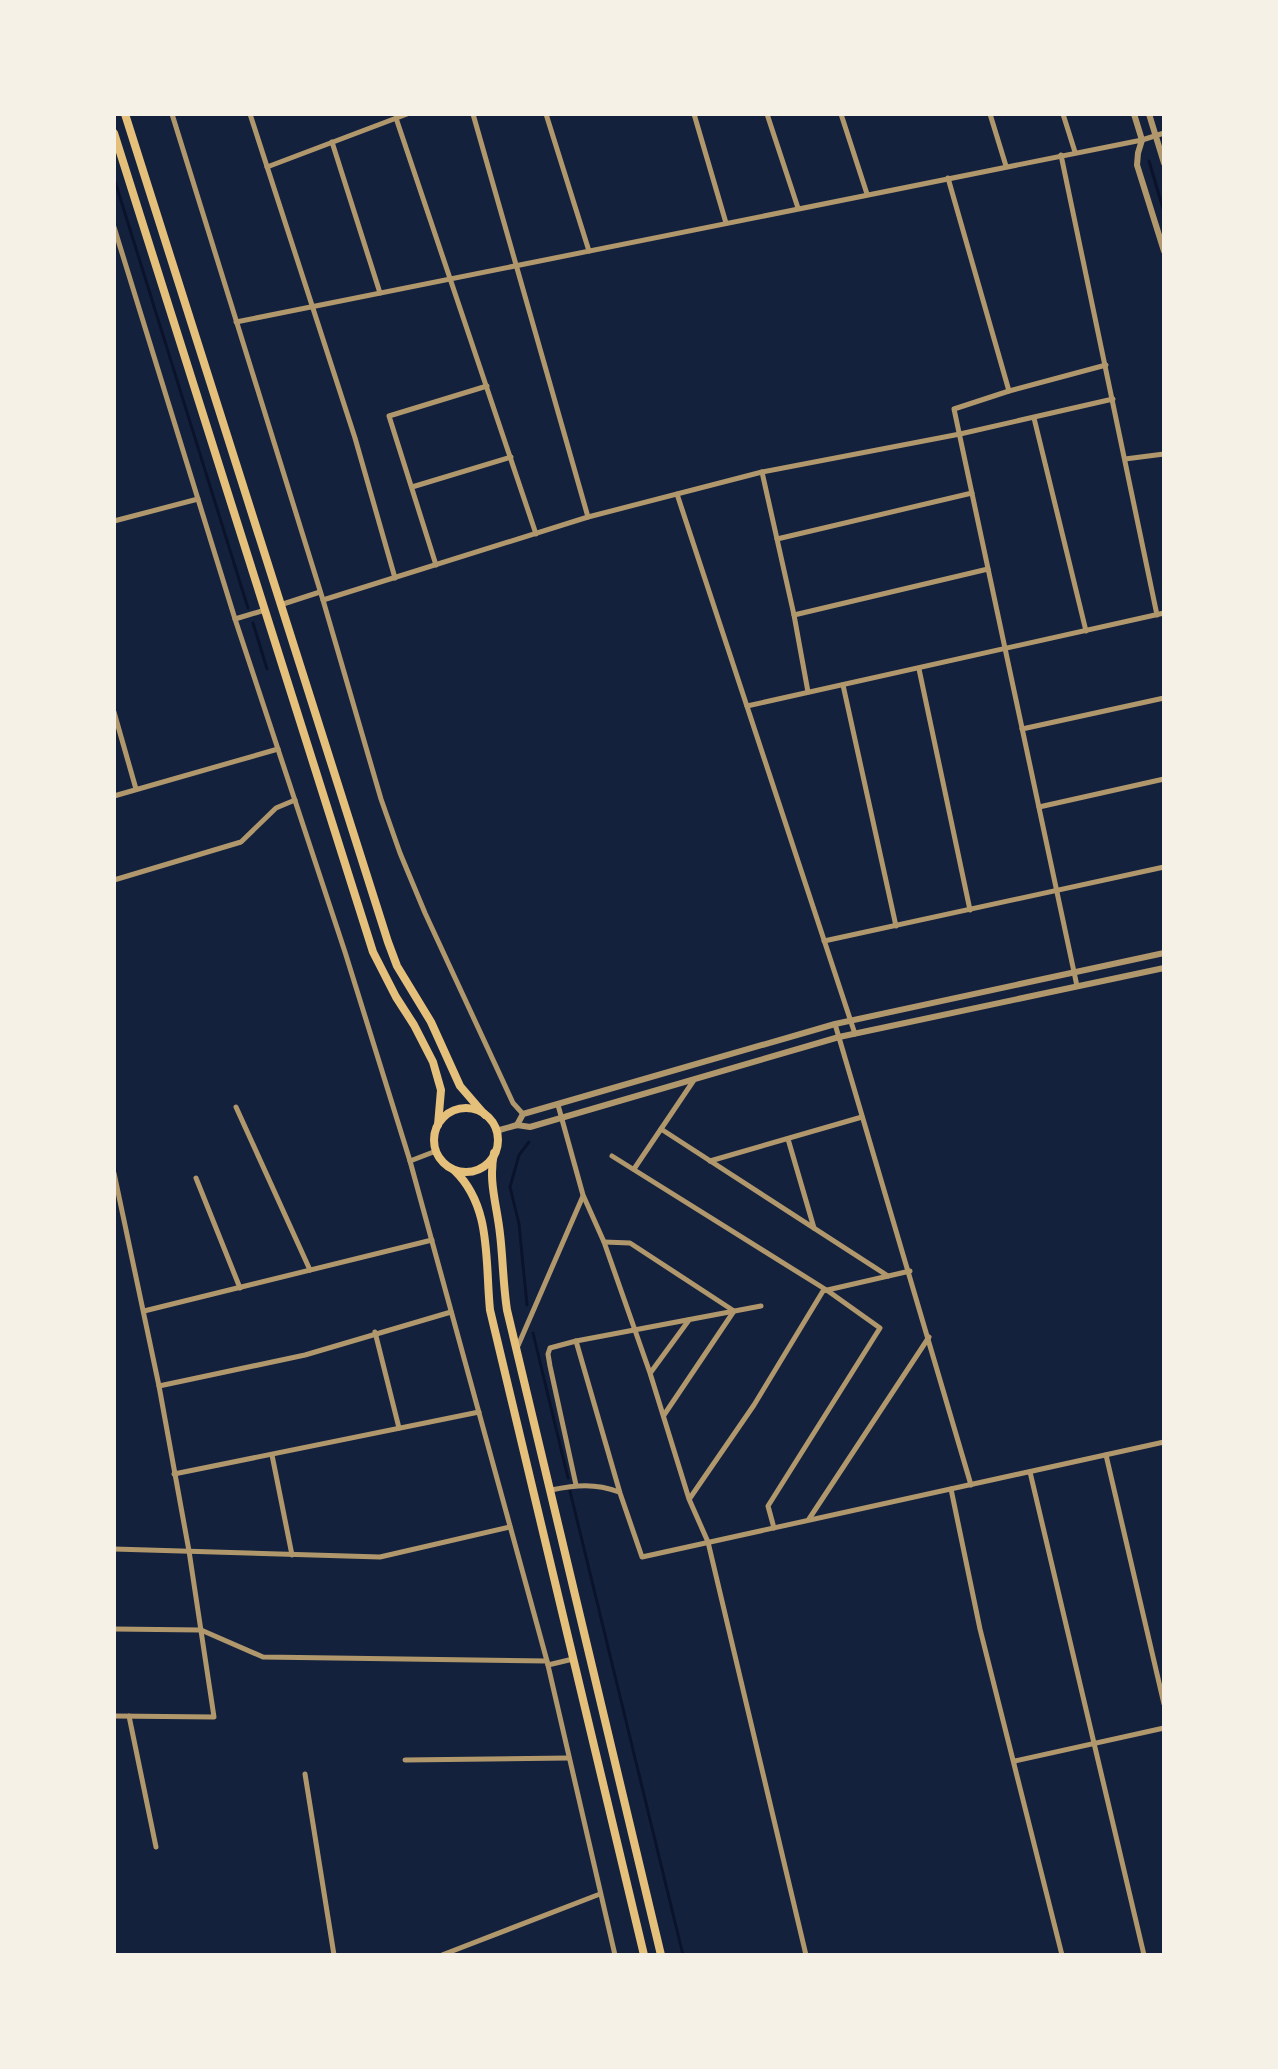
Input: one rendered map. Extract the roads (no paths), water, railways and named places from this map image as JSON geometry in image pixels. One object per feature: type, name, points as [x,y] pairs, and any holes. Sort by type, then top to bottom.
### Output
[{"type":"highway","points":[[125,114],[397,966],[431,1022],[460,1086],[496,1131],[491,1190],[500,1229],[507,1310],[661,1955]]},
{"type":"highway","points":[[114,133],[373,952],[433,1062],[441,1090],[434,1138],[436,1151],[441,1160],[471,1188],[480,1208],[490,1310],[644,1955]]},
{"type":"highway","points":[[438,1125],[448,1113],[460,1109],[473,1109],[485,1115]]},
{"type":"highway","points":[[454,1170],[467,1172],[478,1169],[487,1164],[494,1153]]},
{"type":"street","points":[[172,114],[400,853],[457,984],[517,1109],[523,1114]]},
{"type":"street","points":[[250,114],[355,438],[395,578]]},
{"type":"street","points":[[267,167],[407,114]]},
{"type":"street","points":[[473,114],[588,517]]},
{"type":"street","points":[[546,114],[589,251]]},
{"type":"street","points":[[694,114],[726,223]]},
{"type":"street","points":[[767,114],[798,208]]},
{"type":"street","points":[[841,114],[867,194]]},
{"type":"street","points":[[990,114],[1006,166]]},
{"type":"street","points":[[1063,114],[1075,152]]},
{"type":"street","points":[[1134,114],[1142,140],[1137,165],[1164,251]]},
{"type":"street","points":[[1149,114],[1160,134],[1164,163]]},
{"type":"street","points":[[396,118],[536,534]]},
{"type":"street","points":[[236,322],[1160,134]]},
{"type":"street","points":[[332,142],[380,293]]},
{"type":"street","points":[[1061,155],[1157,615]]},
{"type":"street","points":[[948,178],[1009,391]]},
{"type":"street","points":[[114,227],[235,619],[410,1161],[548,1663],[615,1955]]},
{"type":"street","points":[[1077,986],[954,409],[1106,365]]},
{"type":"street","points":[[436,565],[389,415],[487,386]]},
{"type":"street","points":[[323,600],[588,517],[762,472],[960,434],[1113,399]]},
{"type":"street","points":[[1034,418],[1086,631]]},
{"type":"street","points":[[1125,459],[1164,454]]},
{"type":"street","points":[[412,487],[511,457]]},
{"type":"street","points":[[762,472],[808,692]]},
{"type":"street","points":[[777,539],[972,493]]},
{"type":"street","points":[[677,494],[855,1034]]},
{"type":"street","points":[[114,521],[198,499]]},
{"type":"street","points":[[794,615],[988,569]]},
{"type":"street","points":[[280,605],[320,592]]},
{"type":"street","points":[[235,619],[265,610]]},
{"type":"street","points":[[747,706],[1164,613]]},
{"type":"street","points":[[919,669],[970,910]]},
{"type":"street","points":[[843,685],[896,926]]},
{"type":"street","points":[[1022,729],[1164,698]]},
{"type":"street","points":[[114,712],[136,789]]},
{"type":"street","points":[[114,796],[278,749]]},
{"type":"street","points":[[1039,807],[1164,779]]},
{"type":"street","points":[[114,880],[241,842],[276,808],[295,800]]},
{"type":"street","points":[[824,941],[1164,867]]},
{"type":"street","points":[[517,1125],[523,1114],[835,1024],[1164,953]]},
{"type":"street","points":[[496,1131],[517,1125],[530,1127],[839,1037],[1164,968]]},
{"type":"street","points":[[835,1024],[971,1485]]},
{"type":"street","points":[[634,1169],[694,1080]]},
{"type":"street","points":[[558,1105],[583,1195],[604,1242],[650,1373],[689,1499],[708,1542],[806,1955]]},
{"type":"street","points":[[236,1107],[310,1270]]},
{"type":"street","points":[[709,1161],[862,1117]]},
{"type":"street","points":[[661,1129],[888,1276]]},
{"type":"street","points":[[788,1139],[815,1229]]},
{"type":"street","points":[[410,1161],[436,1151]]},
{"type":"street","points":[[612,1156],[828,1291],[876,1324],[880,1331],[768,1506],[774,1528]]},
{"type":"street","points":[[114,1173],[159,1386],[189,1551],[214,1717],[114,1716]]},
{"type":"street","points":[[196,1178],[240,1288]]},
{"type":"street","points":[[517,1349],[583,1195]]},
{"type":"street","points":[[144,1311],[432,1240]]},
{"type":"street","points":[[604,1242],[630,1243],[734,1311]]},
{"type":"street","points":[[689,1499],[754,1405],[823,1291],[910,1271]]},
{"type":"street","points":[[576,1485],[548,1354],[550,1348],[761,1306]]},
{"type":"street","points":[[664,1416],[734,1311]]},
{"type":"street","points":[[159,1386],[305,1355],[451,1312]]},
{"type":"street","points":[[650,1373],[689,1320]]},
{"type":"street","points":[[375,1332],[399,1428]]},
{"type":"street","points":[[808,1520],[929,1337]]},
{"type":"street","points":[[576,1341],[642,1557],[1164,1442]]},
{"type":"street","points":[[174,1474],[479,1412]]},
{"type":"street","points":[[272,1455],[292,1555]]},
{"type":"street","points":[[1106,1455],[1164,1704]]},
{"type":"street","points":[[1030,1472],[1144,1955]]},
{"type":"street","points":[[550,1490],[576,1485],[601,1485],[620,1493]]},
{"type":"street","points":[[951,1489],[980,1629],[1062,1955]]},
{"type":"street","points":[[114,1549],[380,1557],[510,1527]]},
{"type":"street","points":[[114,1629],[201,1630],[263,1657],[548,1663],[573,1659]]},
{"type":"street","points":[[129,1716],[156,1847]]},
{"type":"street","points":[[1015,1761],[1164,1728]]},
{"type":"street","points":[[405,1760],[569,1758]]},
{"type":"street","points":[[305,1774],[334,1955]]},
{"type":"street","points":[[442,1955],[600,1894]]},
{"type":"waterway","points":[[1149,161],[1164,212]]},
{"type":"waterway","points":[[114,178],[248,608]]},
{"type":"waterway","points":[[253,623],[267,669]]},
{"type":"waterway","points":[[527,1305],[519,1224],[510,1187],[519,1155],[529,1142]]},
{"type":"waterway","points":[[533,1333],[568,1478]]},
{"type":"waterway","points":[[570,1491],[683,1955]]}]
